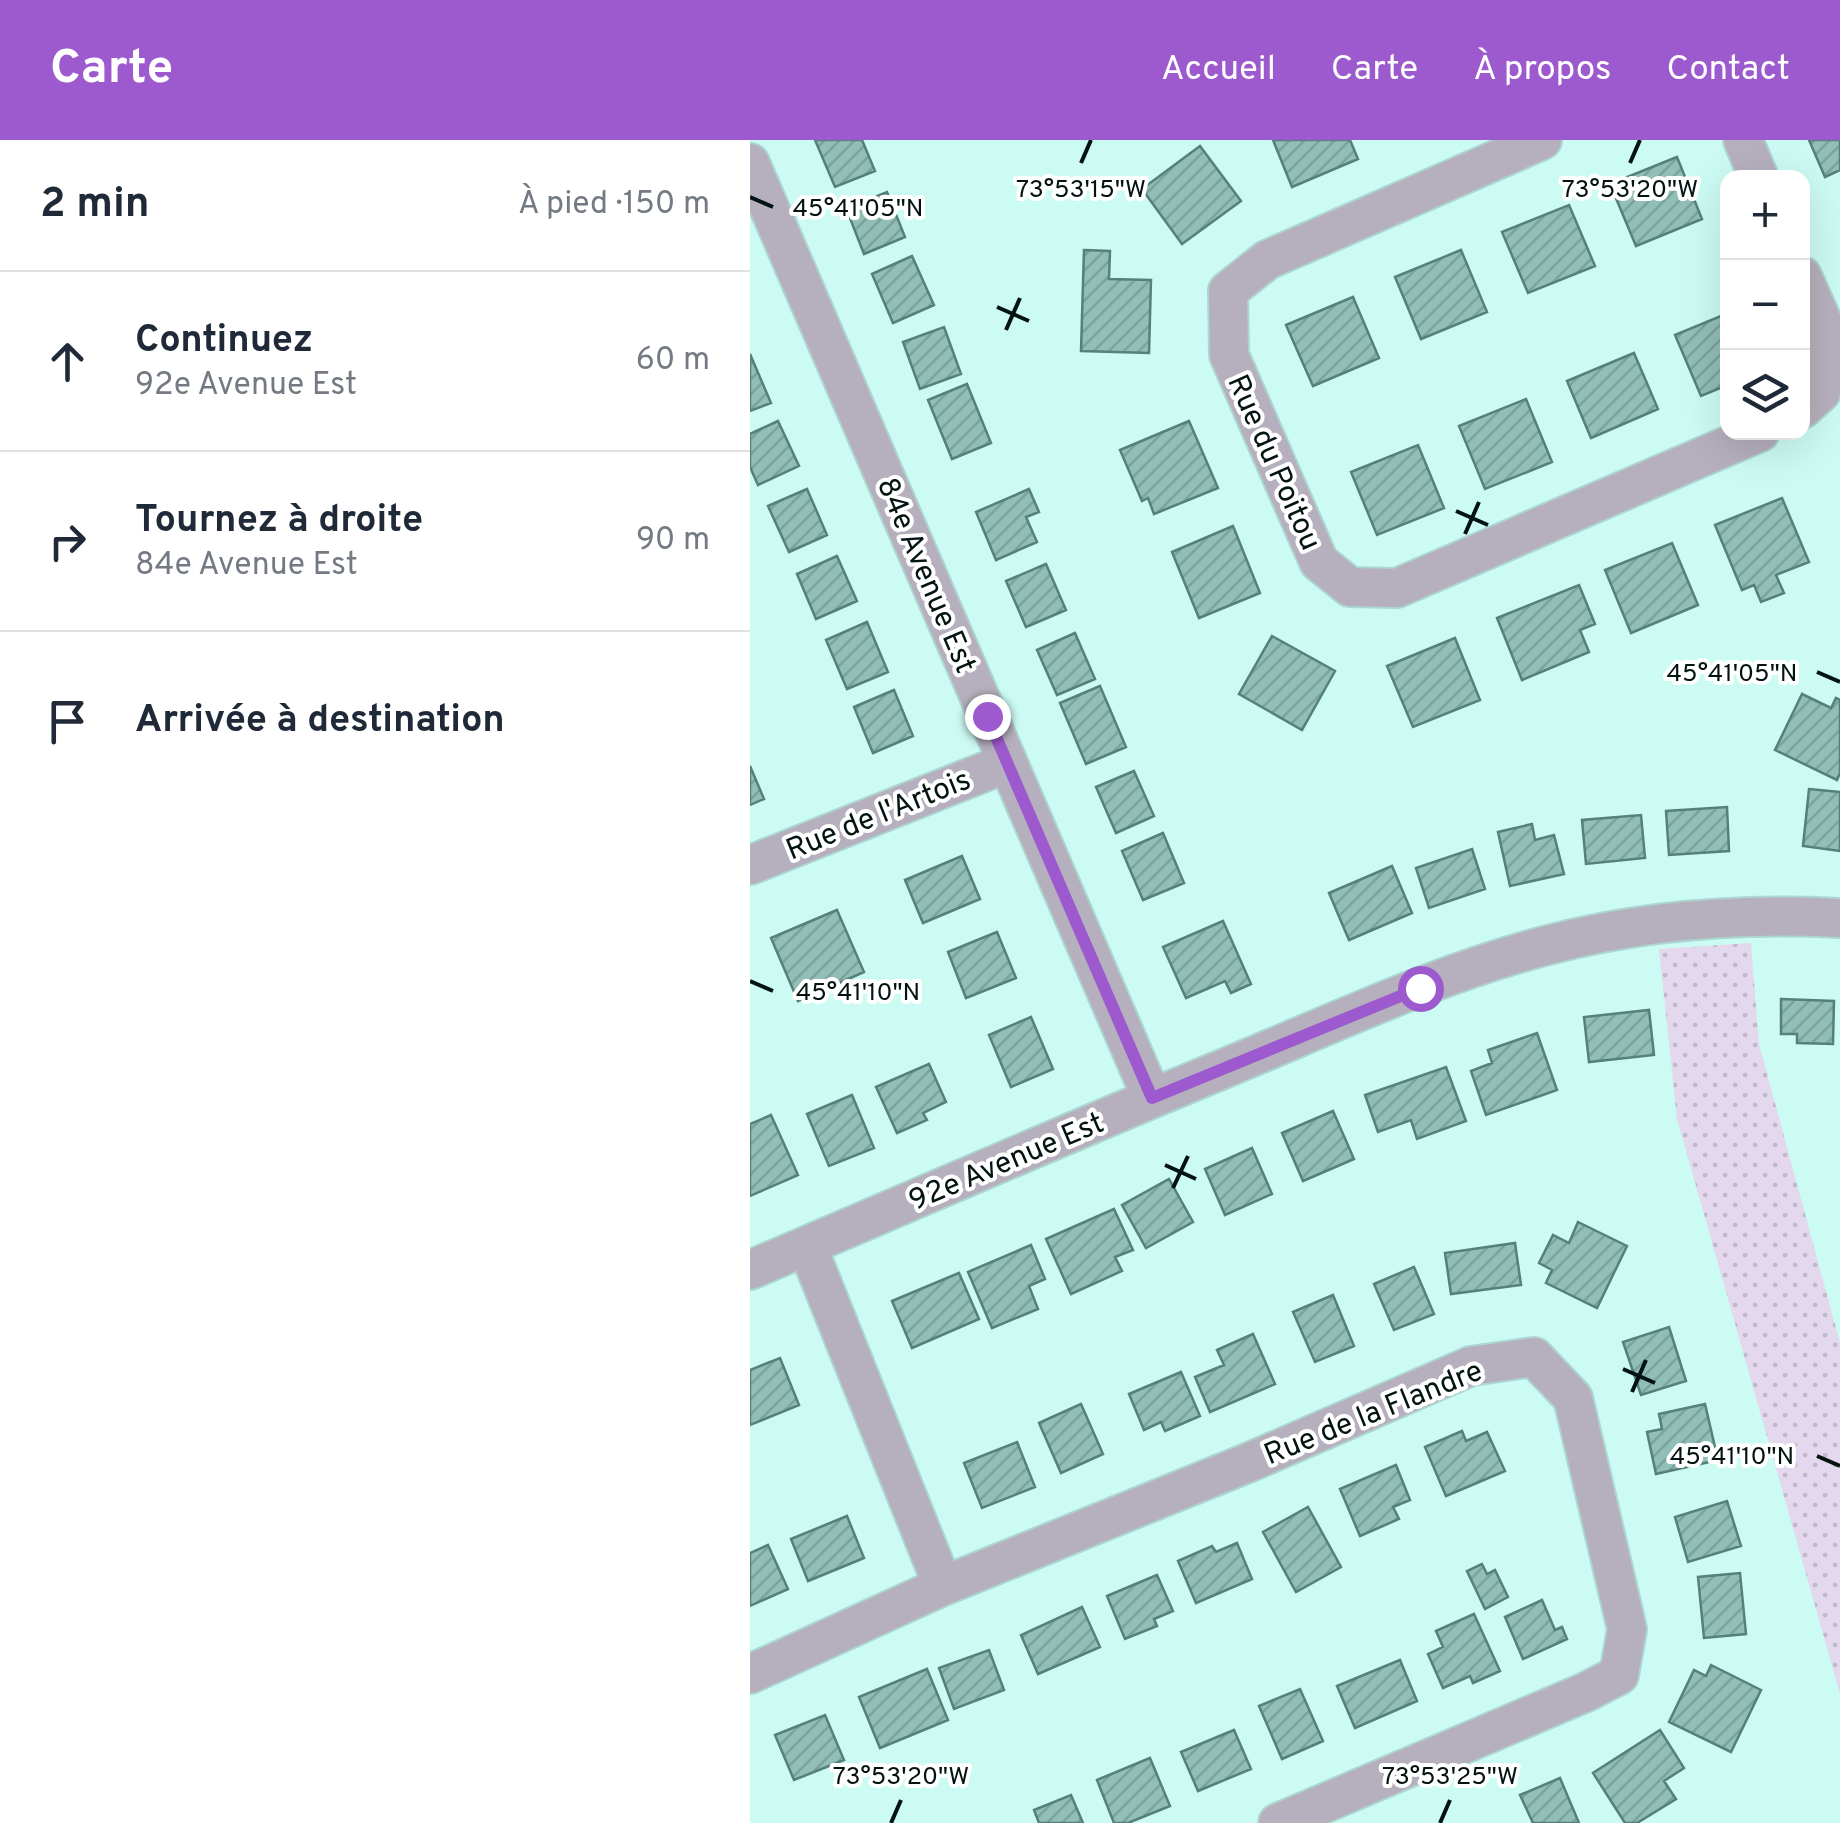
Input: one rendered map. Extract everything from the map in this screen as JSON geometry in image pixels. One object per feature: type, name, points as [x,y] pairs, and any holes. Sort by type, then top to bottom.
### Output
[{"type":"street","name":"Rue du Poitou","points":[[1542,140],[1267,260],[1228,290],[1229,355],[1319,562],[1350,587],[1398,588],[1741,440]]},
{"type":"street","points":[[1743,140],[1756,170]]},
{"type":"street","name":"84e Avenue Est","points":[[750,163],[1152,1098]]},
{"type":"street","points":[[1810,294],[1830,339],[1822,392],[1810,402]]},
{"type":"street","name":"Rue de l'Artois","points":[[750,865],[1007,763]]},
{"type":"street","name":"92e Avenue Est","points":[[750,1270],[1152,1098],[1480,966],[1550,944],[1622,929],[1695,920],[1840,918]]},
{"type":"street","points":[[807,1246],[943,1586]]},
{"type":"street","name":"Rue de la Flandre","points":[[750,1674],[943,1586],[1250,1462],[1471,1366],[1534,1357],[1573,1398],[1627,1629],[1619,1676],[1278,1823]]},
{"type":"shaded area","points":[[1751,943],[1759,1044],[1840,1343],[1840,1694],[1677,1119],[1659,949]]},
{"type":"building","points":[[815,140],[862,140],[875,171],[835,187]]},
{"type":"building","points":[[1273,140],[1350,140],[1358,159],[1292,187]]},
{"type":"building","points":[[1809,140],[1840,140],[1840,170],[1825,177]]},
{"type":"building","points":[[1200,146],[1241,201],[1182,244],[1142,189]]},
{"type":"building","points":[[1677,157],[1702,219],[1636,246],[1610,184]]},
{"type":"building","points":[[887,192],[905,237],[864,254],[846,208]]},
{"type":"building","points":[[1569,205],[1595,266],[1528,293],[1502,232]]},
{"type":"building","points":[[1084,250],[1110,251],[1109,279],[1151,280],[1149,353],[1081,351]]},
{"type":"building","points":[[1461,250],[1487,312],[1421,339],[1395,277]]},
{"type":"building","points":[[912,256],[934,305],[893,323],[872,274]]},
{"type":"building","points":[[1353,297],[1379,358],[1313,386],[1286,325]]},
{"type":"building","points":[[1720,316],[1720,388],[1701,396],[1675,335]]},
{"type":"building","points":[[944,327],[961,374],[920,389],[903,342]]},
{"type":"building","points":[[1634,353],[1658,409],[1591,438],[1567,381]]},
{"type":"building","points":[[750,354],[771,403],[750,411]]},
{"type":"building","points":[[967,384],[991,443],[952,459],[928,400]]},
{"type":"building","points":[[1526,399],[1552,462],[1485,489],[1459,426]]},
{"type":"building","points":[[778,421],[799,466],[758,485],[750,467],[750,434]]},
{"type":"building","points":[[1189,421],[1218,488],[1154,514],[1148,498],[1142,501],[1120,450]]},
{"type":"building","points":[[1418,445],[1444,508],[1377,535],[1351,472]]},
{"type":"building","points":[[807,489],[827,535],[789,552],[768,506]]},
{"type":"building","points":[[1029,489],[1039,512],[1026,517],[1037,542],[996,560],[976,512]]},
{"type":"building","points":[[1782,498],[1809,562],[1776,575],[1784,593],[1761,602],[1754,585],[1742,590],[1715,525]]},
{"type":"building","points":[[1233,526],[1260,593],[1199,618],[1172,552]]},
{"type":"building","points":[[1672,543],[1698,605],[1631,633],[1605,570]]},
{"type":"building","points":[[837,556],[857,601],[816,619],[797,574]]},
{"type":"building","points":[[1046,564],[1066,610],[1026,627],[1006,581]]},
{"type":"building","points":[[1579,585],[1595,624],[1580,630],[1589,652],[1522,680],[1497,618]]},
{"type":"building","points":[[867,622],[888,672],[847,689],[826,640]]},
{"type":"building","points":[[1075,633],[1095,679],[1057,695],[1037,650]]},
{"type":"building","points":[[1272,636],[1335,671],[1302,730],[1239,694]]},
{"type":"building","points":[[1455,638],[1480,700],[1413,727],[1387,666]]},
{"type":"building","points":[[1100,686],[1126,747],[1086,764],[1060,703]]},
{"type":"building","points":[[894,690],[913,736],[873,753],[854,707]]},
{"type":"building","points":[[1802,694],[1831,708],[1836,698],[1840,700],[1837,780],[1775,750]]},
{"type":"building","points":[[750,766],[764,799],[750,805]]},
{"type":"building","points":[[1134,771],[1154,816],[1116,833],[1096,787]]},
{"type":"building","points":[[1809,789],[1840,792],[1840,851],[1803,846]]},
{"type":"building","points":[[1727,807],[1729,851],[1669,855],[1666,811]]},
{"type":"building","points":[[1641,815],[1645,858],[1586,864],[1582,820]]},
{"type":"building","points":[[1532,824],[1535,840],[1554,835],[1564,874],[1510,886],[1498,832]]},
{"type":"building","points":[[1163,833],[1184,883],[1143,900],[1122,851]]},
{"type":"building","points":[[1472,849],[1485,889],[1429,908],[1416,868]]},
{"type":"building","points":[[962,856],[980,899],[923,923],[905,880]]},
{"type":"building","points":[[1392,866],[1412,913],[1349,940],[1329,893]]},
{"type":"building","points":[[837,910],[864,972],[798,1001],[771,938]]},
{"type":"building","points":[[1223,921],[1251,984],[1231,993],[1225,981],[1186,998],[1163,947]]},
{"type":"building","points":[[997,932],[1016,978],[966,998],[948,952]]},
{"type":"building","points":[[1781,999],[1834,1001],[1833,1044],[1797,1043],[1797,1034],[1781,1034]]},
{"type":"building","points":[[1649,1010],[1654,1055],[1589,1062],[1584,1017]]},
{"type":"building","points":[[1031,1017],[1053,1069],[1011,1087],[989,1035]]},
{"type":"building","points":[[1537,1033],[1557,1090],[1486,1115],[1471,1071],[1492,1063],[1488,1050]]},
{"type":"building","points":[[929,1064],[946,1102],[923,1113],[927,1120],[897,1133],[876,1087]]},
{"type":"building","points":[[1446,1067],[1466,1121],[1417,1139],[1411,1120],[1378,1132],[1365,1095]]},
{"type":"building","points":[[852,1095],[874,1148],[829,1166],[807,1114]]},
{"type":"building","points":[[1333,1111],[1354,1159],[1303,1181],[1282,1133]]},
{"type":"building","points":[[771,1115],[798,1175],[750,1196],[750,1124]]},
{"type":"building","points":[[1252,1148],[1272,1194],[1225,1215],[1205,1169]]},
{"type":"building","points":[[1169,1179],[1193,1222],[1146,1248],[1122,1205]]},
{"type":"building","points":[[1114,1209],[1133,1250],[1115,1257],[1122,1271],[1071,1294],[1046,1239]]},
{"type":"building","points":[[1578,1222],[1627,1246],[1597,1308],[1546,1283],[1552,1270],[1539,1263],[1553,1235],[1569,1243]]},
{"type":"building","points":[[1515,1243],[1521,1285],[1451,1294],[1445,1253]]},
{"type":"building","points":[[1031,1245],[1045,1279],[1029,1286],[1038,1309],[992,1328],[968,1272]]},
{"type":"building","points":[[1414,1267],[1434,1314],[1394,1330],[1374,1284]]},
{"type":"building","points":[[959,1273],[979,1319],[912,1348],[892,1301]]},
{"type":"building","points":[[1333,1295],[1354,1346],[1315,1362],[1293,1312]]},
{"type":"building","points":[[1669,1327],[1686,1381],[1641,1395],[1623,1342]]},
{"type":"building","points":[[1253,1334],[1275,1384],[1210,1412],[1195,1377],[1224,1365],[1217,1350]]},
{"type":"building","points":[[780,1358],[799,1405],[750,1425],[750,1370]]},
{"type":"building","points":[[1181,1372],[1200,1416],[1165,1431],[1161,1422],[1144,1430],[1129,1394]]},
{"type":"building","points":[[1081,1404],[1103,1454],[1061,1473],[1039,1423]]},
{"type":"building","points":[[1705,1404],[1718,1460],[1656,1474],[1647,1432],[1662,1429],[1659,1414]]},
{"type":"building","points":[[1462,1431],[1466,1441],[1487,1432],[1505,1471],[1446,1496],[1425,1447]]},
{"type":"building","points":[[1017,1442],[1035,1487],[982,1508],[964,1463]]},
{"type":"building","points":[[1396,1465],[1410,1500],[1393,1507],[1399,1519],[1360,1536],[1340,1489]]},
{"type":"building","points":[[1727,1501],[1741,1546],[1688,1562],[1675,1517]]},
{"type":"building","points":[[1308,1507],[1341,1567],[1296,1592],[1263,1532]]},
{"type":"building","points":[[847,1516],[864,1558],[808,1581],[791,1539]]},
{"type":"building","points":[[1237,1543],[1252,1579],[1196,1603],[1178,1561],[1212,1546],[1216,1552]]},
{"type":"building","points":[[768,1545],[788,1589],[750,1606],[750,1553]]},
{"type":"building","points":[[1482,1564],[1487,1574],[1495,1570],[1508,1597],[1485,1609],[1467,1571]]},
{"type":"building","points":[[1740,1573],[1746,1634],[1704,1638],[1698,1577]]},
{"type":"building","points":[[1157,1575],[1173,1611],[1154,1619],[1157,1626],[1125,1639],[1107,1596]]},
{"type":"building","points":[[1542,1600],[1555,1630],[1562,1627],[1567,1639],[1523,1659],[1505,1617]]},
{"type":"building","points":[[1082,1607],[1100,1647],[1038,1674],[1021,1635]]},
{"type":"building","points":[[1474,1614],[1500,1671],[1473,1683],[1470,1676],[1443,1688],[1428,1654],[1443,1647],[1436,1631]]},
{"type":"building","points":[[989,1650],[1004,1690],[954,1709],[939,1668]]},
{"type":"building","points":[[1400,1660],[1417,1701],[1355,1728],[1337,1686]]},
{"type":"building","points":[[1711,1665],[1761,1690],[1731,1752],[1669,1722],[1694,1670],[1706,1676]]},
{"type":"building","points":[[927,1669],[948,1720],[880,1748],[859,1697]]},
{"type":"building","points":[[1300,1689],[1323,1741],[1282,1759],[1259,1706]]},
{"type":"building","points":[[825,1715],[844,1760],[794,1780],[775,1735]]},
{"type":"building","points":[[1234,1730],[1251,1769],[1198,1791],[1181,1752]]},
{"type":"building","points":[[1660,1730],[1684,1768],[1664,1781],[1676,1799],[1637,1823],[1625,1823],[1593,1773]]},
{"type":"building","points":[[1150,1758],[1170,1806],[1128,1823],[1114,1823],[1097,1780]]},
{"type":"building","points":[[1560,1778],[1579,1823],[1533,1823],[1520,1795]]},
{"type":"building","points":[[1071,1795],[1083,1823],[1039,1823],[1034,1810]]},
{"type":"route","points":[[987,716],[1152,1098],[1420,988]]}]
